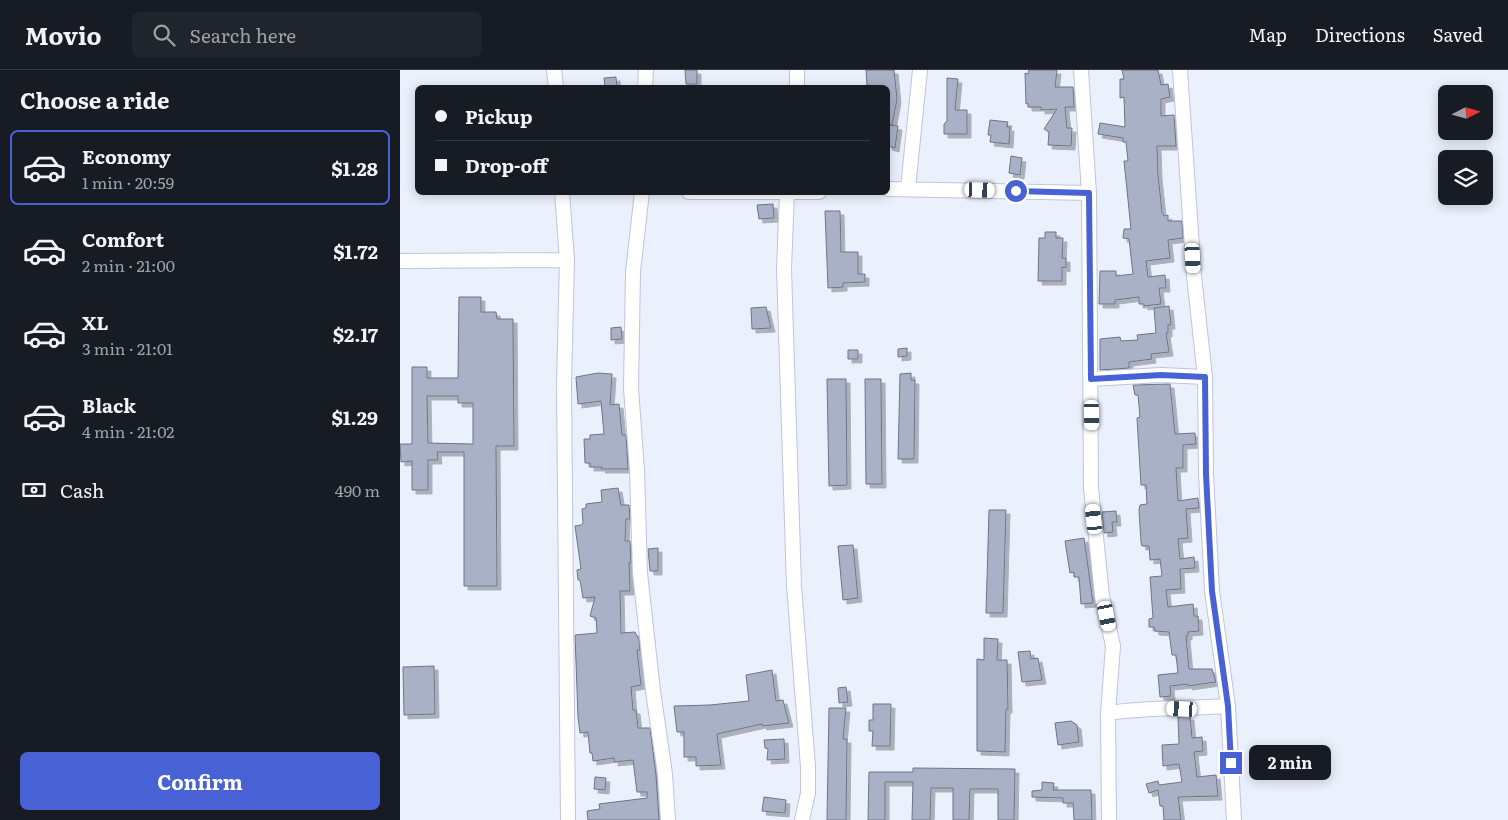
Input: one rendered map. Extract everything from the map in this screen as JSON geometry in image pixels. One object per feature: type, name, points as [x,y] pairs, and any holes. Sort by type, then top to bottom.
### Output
[{"type":"street","points":[[554,70],[556,85]]},
{"type":"street","points":[[645,85],[646,70]]},
{"type":"street","points":[[797,70],[797,85]]},
{"type":"street","points":[[908,188],[920,70]]},
{"type":"street","points":[[1081,70],[1089,193],[1091,488],[1102,596],[1113,646],[1108,713],[1109,820]]},
{"type":"street","points":[[1180,70],[1194,276],[1205,377],[1206,474],[1212,591],[1228,706],[1234,820]]},
{"type":"street","points":[[890,189],[1089,193]]},
{"type":"street","points":[[562,195],[567,260],[564,384],[568,820]]},
{"type":"street","points":[[642,195],[633,272],[631,388],[637,470],[640,573],[665,774],[668,820]]},
{"type":"street","points":[[787,195],[784,278],[794,586],[808,767],[808,793],[802,820]]},
{"type":"street","points":[[400,261],[567,260]]},
{"type":"street","points":[[1091,379],[1161,375],[1205,377]]},
{"type":"street","points":[[1108,713],[1143,708],[1182,709],[1228,706]]},
{"type":"building","points":[[685,70],[697,70],[697,84],[686,84]]},
{"type":"building","points":[[866,70],[894,70],[897,99],[892,125],[890,124],[890,85],[867,85]]},
{"type":"building","points":[[1029,70],[1057,70],[1055,87],[1073,87],[1074,107],[1065,107],[1067,128],[1072,128],[1071,146],[1048,145],[1049,132],[1044,129],[1057,109],[1041,110],[1041,107],[1028,107],[1028,103],[1026,104],[1025,73],[1028,74]]},
{"type":"building","points":[[1122,70],[1158,70],[1161,85],[1168,84],[1170,97],[1161,99],[1161,116],[1174,115],[1176,146],[1157,146],[1158,175],[1162,212],[1164,216],[1168,215],[1168,221],[1182,221],[1183,238],[1168,240],[1170,258],[1146,261],[1148,277],[1165,275],[1166,288],[1159,288],[1161,304],[1144,306],[1144,304],[1139,304],[1139,297],[1115,300],[1115,304],[1099,304],[1100,271],[1116,271],[1116,276],[1133,274],[1129,239],[1123,238],[1124,229],[1131,229],[1124,161],[1128,161],[1126,142],[1123,142],[1123,138],[1098,134],[1100,123],[1125,127],[1124,97],[1120,98],[1120,79],[1124,79]]},
{"type":"building","points":[[616,77],[617,85],[605,85],[604,78]]},
{"type":"building","points":[[947,78],[958,79],[955,110],[967,110],[967,134],[944,134],[944,124],[947,121]]},
{"type":"building","points":[[990,120],[1008,122],[1007,127],[1010,127],[1009,144],[990,142],[991,135],[988,135]]},
{"type":"building","points":[[890,125],[898,126],[895,148],[890,147]]},
{"type":"building","points":[[1011,156],[1022,158],[1020,175],[1009,173]]},
{"type":"building","points":[[773,204],[774,218],[759,219],[757,205]]},
{"type":"building","points":[[825,211],[840,211],[841,252],[858,252],[858,274],[865,274],[865,282],[843,283],[843,287],[828,288]]},
{"type":"building","points":[[1045,232],[1056,232],[1056,238],[1063,238],[1062,258],[1066,258],[1066,268],[1062,267],[1062,281],[1038,281],[1039,238],[1045,238]]},
{"type":"building","points":[[459,297],[481,297],[481,312],[496,312],[497,319],[513,319],[514,446],[496,446],[497,586],[464,586],[464,452],[437,452],[438,460],[428,460],[428,490],[412,490],[412,461],[401,462],[400,444],[412,444],[412,367],[427,367],[427,378],[458,378]],"holes":[[[427,396],[458,396],[458,403],[473,403],[473,444],[428,443]]]},
{"type":"building","points":[[1169,306],[1171,325],[1168,325],[1168,333],[1166,333],[1169,352],[1151,354],[1152,359],[1129,362],[1129,368],[1100,370],[1100,339],[1120,337],[1121,341],[1138,340],[1137,335],[1156,333],[1154,308]]},
{"type":"building","points":[[766,307],[771,328],[752,329],[751,308]]},
{"type":"building","points":[[621,327],[622,339],[611,340],[611,328]]},
{"type":"building","points":[[907,348],[907,356],[898,357],[898,349]]},
{"type":"building","points":[[848,350],[858,350],[858,359],[848,359]]},
{"type":"building","points":[[598,373],[612,374],[610,405],[619,404],[622,435],[626,435],[628,469],[601,469],[602,467],[590,467],[590,463],[585,463],[584,439],[590,439],[590,435],[604,434],[601,401],[578,404],[576,377]]},
{"type":"building","points":[[911,373],[911,380],[915,380],[914,459],[898,459],[900,374]]},
{"type":"building","points":[[827,379],[846,379],[847,485],[829,486]]},
{"type":"building","points":[[865,379],[881,379],[882,484],[866,484]]},
{"type":"building","points":[[1170,384],[1175,434],[1195,433],[1196,444],[1183,445],[1183,468],[1176,468],[1178,501],[1198,498],[1199,508],[1186,509],[1188,538],[1178,539],[1180,559],[1194,557],[1195,568],[1180,569],[1181,589],[1166,590],[1168,607],[1193,604],[1194,616],[1198,616],[1199,631],[1188,632],[1188,636],[1186,636],[1189,669],[1212,669],[1216,682],[1188,686],[1188,684],[1170,686],[1171,696],[1160,697],[1158,675],[1178,673],[1176,655],[1172,655],[1169,632],[1155,631],[1154,627],[1149,627],[1149,619],[1153,618],[1150,577],[1162,576],[1160,559],[1150,560],[1149,546],[1142,546],[1141,542],[1139,510],[1140,505],[1147,504],[1146,485],[1141,485],[1137,418],[1140,417],[1138,395],[1135,395],[1133,385]]},
{"type":"building","points":[[618,488],[621,505],[629,505],[630,519],[626,519],[625,541],[630,541],[631,563],[629,563],[630,591],[620,591],[621,633],[635,632],[639,640],[640,650],[637,650],[641,685],[631,687],[633,710],[636,710],[638,728],[650,728],[659,820],[588,820],[587,811],[600,809],[599,804],[647,798],[647,792],[637,792],[633,760],[614,762],[614,758],[593,761],[592,753],[590,753],[588,732],[580,733],[578,717],[575,635],[597,633],[596,618],[590,616],[595,597],[583,598],[580,580],[578,580],[577,570],[581,569],[575,526],[583,523],[582,509],[586,508],[586,504],[602,502],[601,490]]},
{"type":"building","points":[[989,510],[1006,510],[1003,613],[986,613]]},
{"type":"building","points":[[1116,511],[1117,522],[1112,522],[1113,532],[1104,533],[1102,512]]},
{"type":"building","points":[[1084,538],[1093,603],[1081,604],[1079,577],[1074,577],[1074,572],[1070,573],[1065,541]]},
{"type":"building","points":[[853,545],[858,598],[843,600],[838,546]]},
{"type":"building","points":[[658,548],[658,571],[650,571],[648,549]]},
{"type":"building","points":[[984,638],[998,639],[997,660],[1007,660],[1008,709],[1006,709],[1005,752],[977,751],[977,659],[984,660]]},
{"type":"building","points":[[1030,651],[1031,659],[1038,658],[1042,680],[1022,682],[1018,652]]},
{"type":"building","points":[[434,666],[435,714],[404,715],[403,667]]},
{"type":"building","points":[[772,670],[776,701],[783,700],[789,723],[763,726],[762,724],[717,734],[721,765],[696,766],[696,757],[684,757],[684,732],[677,732],[674,706],[749,701],[746,675]]},
{"type":"building","points":[[846,687],[848,702],[839,703],[838,688]]},
{"type":"building","points":[[873,704],[891,704],[890,746],[872,746],[873,731],[869,731],[869,720],[873,720]]},
{"type":"building","points":[[829,708],[846,708],[843,739],[847,739],[846,820],[827,820]]},
{"type":"building","points":[[1190,716],[1192,738],[1202,737],[1203,751],[1194,752],[1197,777],[1216,775],[1218,796],[1178,797],[1181,820],[1164,820],[1163,806],[1160,806],[1158,790],[1149,793],[1146,784],[1158,781],[1159,785],[1182,782],[1179,764],[1163,766],[1162,745],[1179,744],[1178,717]]},
{"type":"building","points":[[1071,721],[1077,725],[1079,742],[1058,745],[1055,723]]},
{"type":"building","points":[[784,739],[785,759],[767,760],[768,749],[765,748],[764,740]]},
{"type":"building","points":[[913,768],[1015,769],[1014,820],[998,820],[998,789],[970,789],[969,820],[953,820],[953,788],[931,788],[930,820],[912,820],[913,782],[885,782],[885,820],[868,820],[869,772],[913,772]]},
{"type":"building","points":[[595,777],[606,778],[605,790],[594,789]]},
{"type":"building","points":[[1042,782],[1054,783],[1053,790],[1091,790],[1092,820],[1074,820],[1073,803],[1063,803],[1063,798],[1032,797],[1032,791],[1042,790]]},
{"type":"building","points":[[764,797],[786,800],[785,813],[762,811]]},
{"type":"route","points":[[1016,191],[1089,193],[1091,379],[1161,375],[1205,377],[1206,474],[1212,591],[1228,706],[1231,763]]}]
